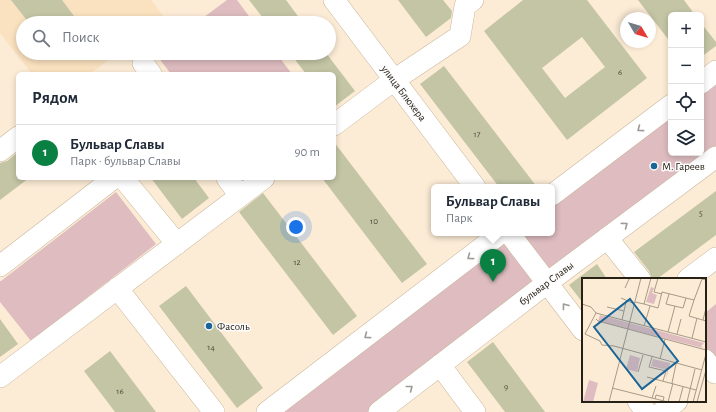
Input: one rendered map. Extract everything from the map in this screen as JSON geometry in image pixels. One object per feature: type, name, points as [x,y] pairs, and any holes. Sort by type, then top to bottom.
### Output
[{"type":"street","name":"улица Блюхера","points":[[334,0],[472,184]]},
{"type":"street","points":[[336,124],[394,80],[460,36],[465,6],[473,0]]},
{"type":"street","points":[[704,80],[716,71]]},
{"type":"street","points":[[555,193],[668,107]]},
{"type":"street","points":[[0,151],[16,139]]},
{"type":"street","name":"бульвар Славы","points":[[379,412],[547,283],[716,157]]},
{"type":"street","points":[[0,266],[111,180]]},
{"type":"street","points":[[125,180],[177,244]]},
{"type":"street","points":[[228,180],[240,196]]},
{"type":"street","points":[[0,377],[261,180]]},
{"type":"street","points":[[267,412],[497,236]]},
{"type":"street","points":[[511,236],[582,329]]},
{"type":"street","points":[[607,238],[639,278]]},
{"type":"street","points":[[689,278],[716,258]]},
{"type":"street","points":[[117,288],[214,412]]},
{"type":"street","points":[[440,364],[475,412]]},
{"type":"street","points":[[639,402],[646,412]]},
{"type":"street","points":[[662,412],[676,402]]},
{"type":"shaded area","points":[[0,0],[151,0],[163,16],[16,16],[16,54],[0,33]]},
{"type":"shaded area","points":[[227,0],[237,0],[249,16],[205,16]]},
{"type":"shaded area","points":[[21,60],[108,60],[93,72],[30,72]]},
{"type":"shaded area","points":[[160,60],[281,60],[290,72],[169,72]]},
{"type":"shaded area","points":[[716,75],[716,151],[373,412],[274,412],[505,236],[555,236],[555,198],[668,112],[668,156],[704,156],[704,85]]},
{"type":"shaded area","points":[[116,192],[156,244],[31,341],[0,302],[0,281]]},
{"type":"shaded area","points":[[716,304],[716,360],[706,347],[706,312]]},
{"type":"building","points":[[11,0],[62,0],[74,16],[24,16]]},
{"type":"building","points":[[249,0],[286,0],[298,16],[262,16]]},
{"type":"building","points":[[398,0],[443,0],[452,11],[451,18],[426,37]]},
{"type":"building","points":[[523,0],[587,0],[620,43],[620,48],[624,48],[647,78],[567,140],[484,31]],"holes":[[[582,37],[605,67],[565,98],[542,68]]]},
{"type":"building","points":[[638,0],[684,0],[693,12],[668,12],[668,39],[656,23],[656,12],[647,12]]},
{"type":"building","points":[[704,27],[716,42],[716,46],[704,55]]},
{"type":"building","points":[[295,60],[331,60],[355,91],[336,105],[336,72],[304,72]]},
{"type":"building","points":[[444,66],[535,184],[497,184],[420,84]]},
{"type":"building","points":[[336,145],[427,264],[402,283],[324,180],[336,180]]},
{"type":"building","points":[[16,154],[16,180],[26,180],[0,200],[0,163],[7,161]]},
{"type":"building","points":[[153,180],[196,180],[209,198],[182,219]]},
{"type":"building","points":[[716,191],[716,235],[658,278],[652,278],[649,271],[634,252]]},
{"type":"building","points":[[263,193],[357,316],[333,335],[239,212]]},
{"type":"building","points":[[597,264],[606,278],[582,278],[582,302],[569,285]]},
{"type":"building","points":[[186,286],[263,388],[237,408],[159,306]]},
{"type":"building","points":[[0,319],[18,344],[0,357]]},
{"type":"building","points":[[493,342],[545,412],[505,412],[467,362]]},
{"type":"building","points":[[110,351],[156,412],[115,412],[84,371]]},
{"type":"place","name":"М. Гареев","points":[[654,166]]},
{"type":"place","name":"Бульвар Славы","points":[[493,282]]},
{"type":"place","name":"Фасоль","points":[[209,326]]}]
